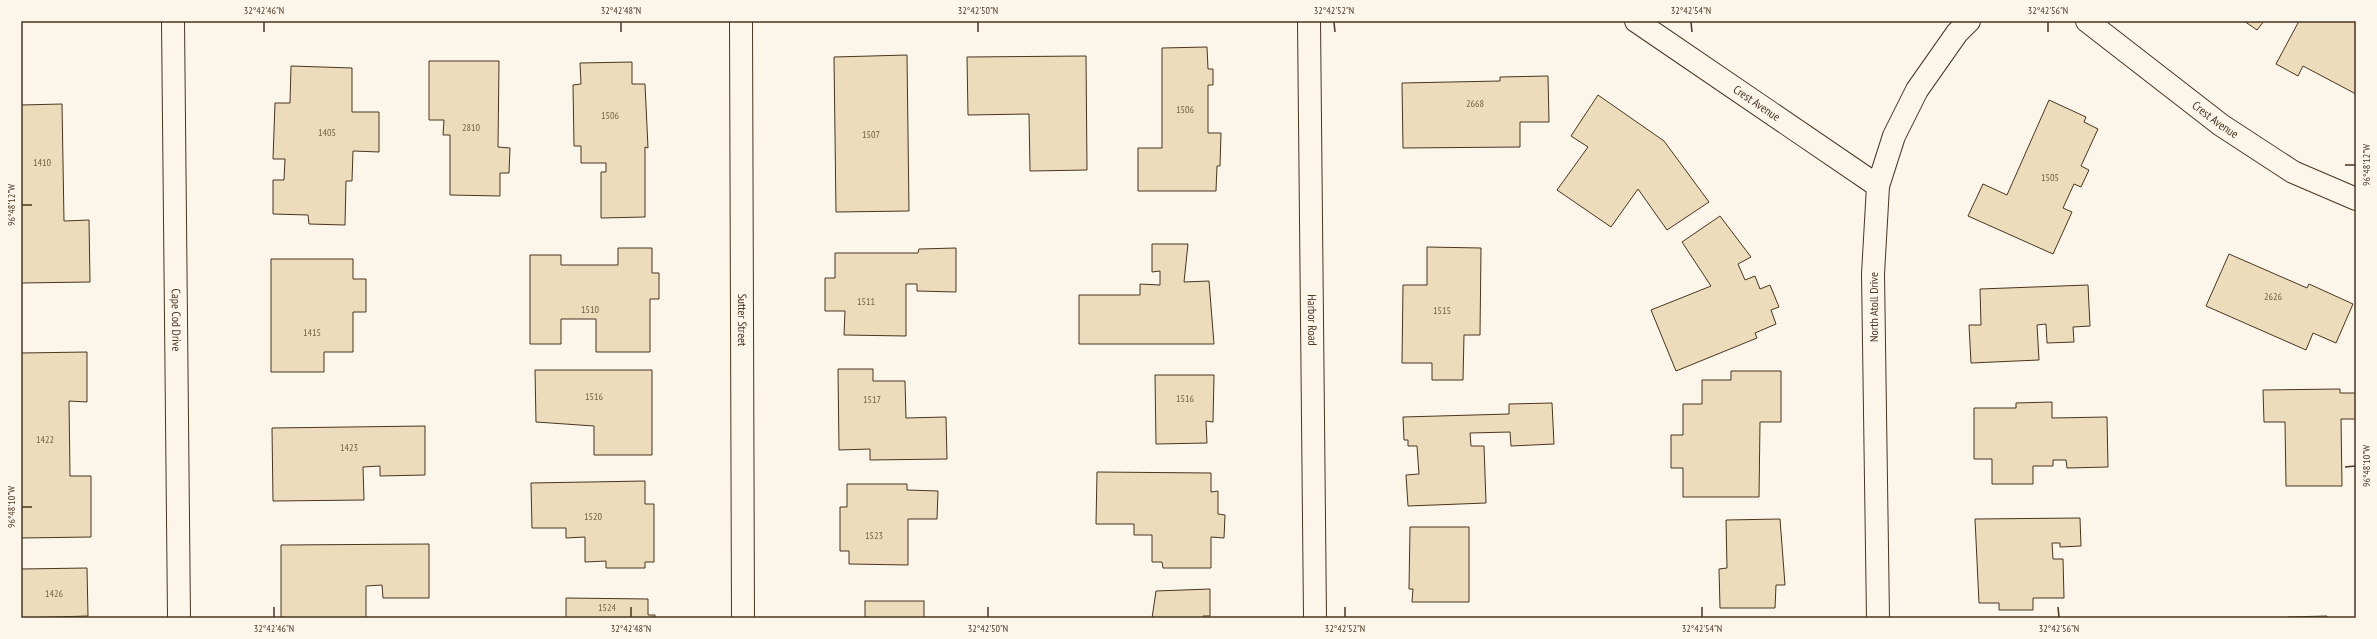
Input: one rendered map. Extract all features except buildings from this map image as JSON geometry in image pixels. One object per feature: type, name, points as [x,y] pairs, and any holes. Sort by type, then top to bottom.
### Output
[{"type":"street","name":"Cape Cod Drive","points":[[173,21],[180,618]]},
{"type":"street","name":"Sutter Street","points":[[741,21],[743,618]]},
{"type":"street","name":"Harbor Road","points":[[1309,21],[1315,618]]},
{"type":"street","name":"Crest Avenue","points":[[1636,21],[1878,186]]},
{"type":"street","name":"North Atoll Drive","points":[[1878,618],[1873,274],[1878,186],[1894,136],[1917,90],[1958,33],[1969,21]]},
{"type":"street","name":"Crest Avenue","points":[[2087,21],[2220,125],[2293,172],[2356,199]]}]
